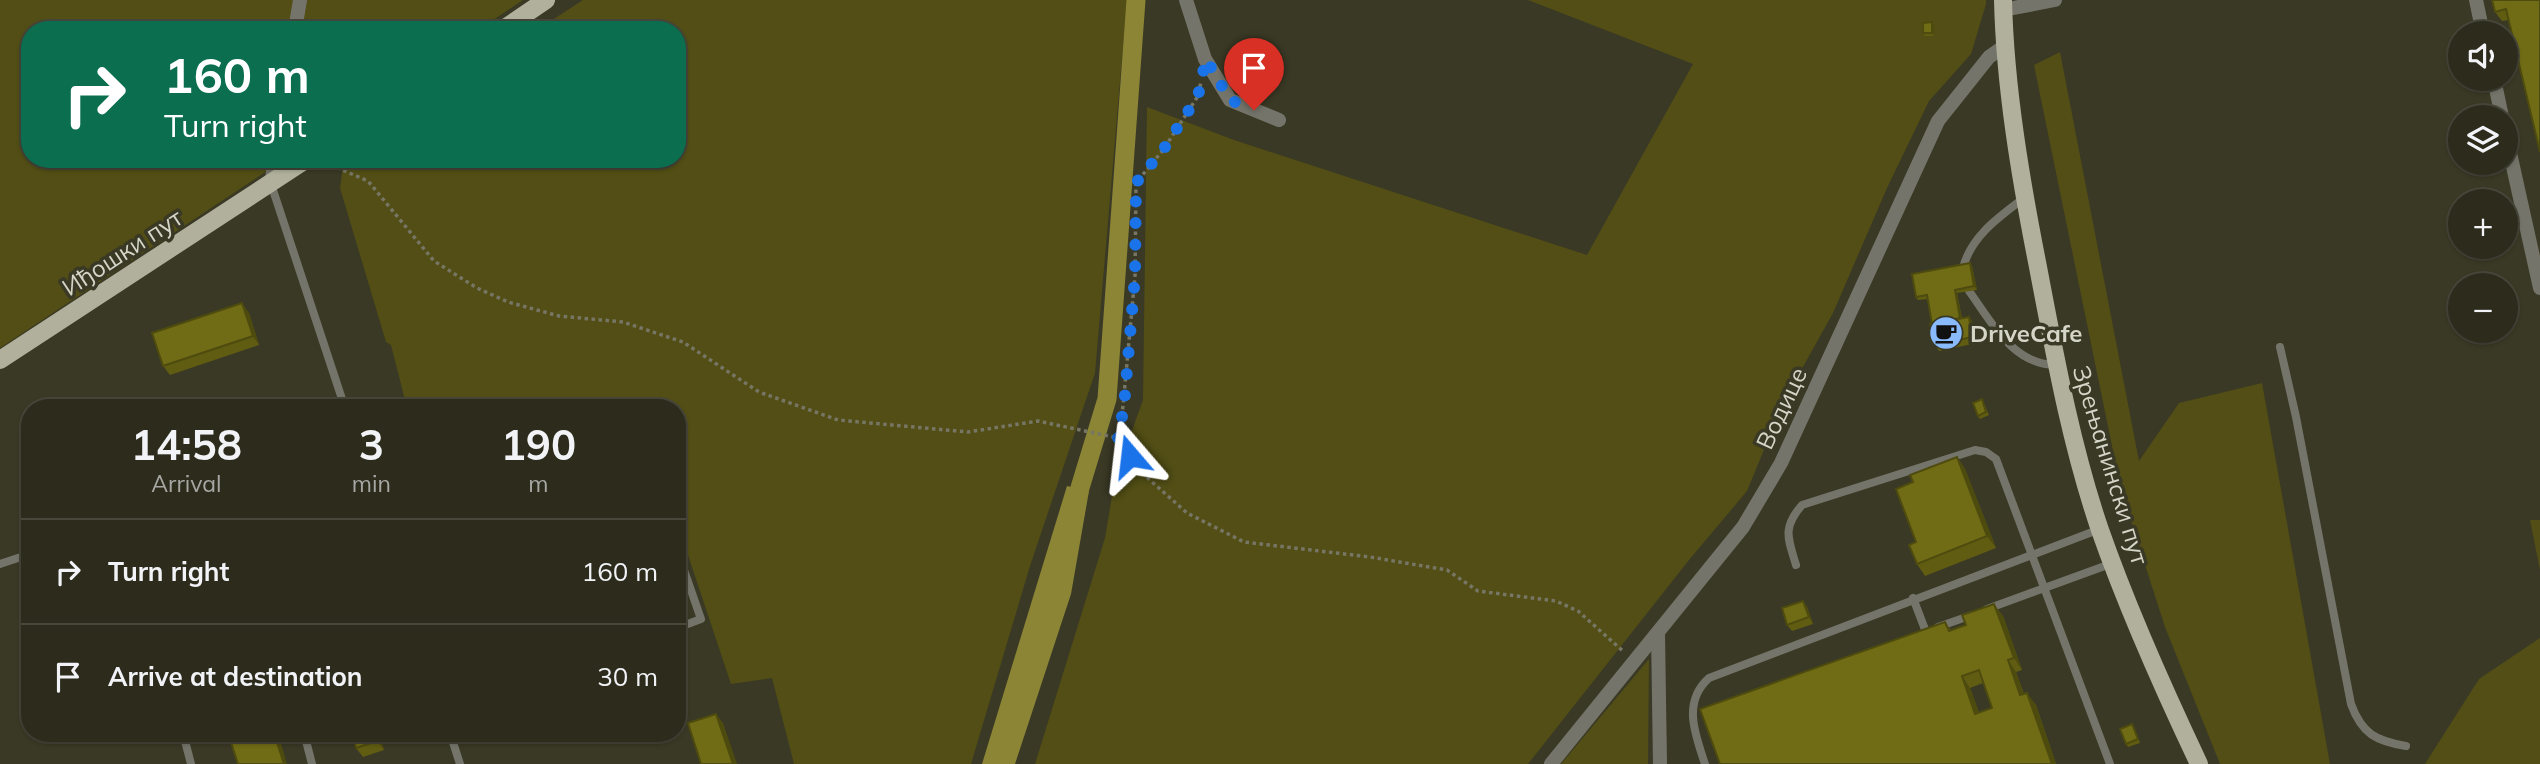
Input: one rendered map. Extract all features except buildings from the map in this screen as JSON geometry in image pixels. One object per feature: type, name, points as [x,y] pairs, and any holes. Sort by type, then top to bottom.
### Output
[{"type":"main road","points":[[515,21],[546,0]]},
{"type":"main road","name":"Зрењанински пут","points":[[2003,5],[2024,198],[2055,365],[2100,528],[2157,673],[2199,764]]},
{"type":"main road","name":"Иђошки пут","points":[[0,360],[294,168]]},
{"type":"street","points":[[296,21],[300,0]]},
{"type":"street","points":[[1186,0],[1206,59],[1230,100],[1279,120]]},
{"type":"street","points":[[2003,5],[2055,0]]},
{"type":"street","points":[[2476,0],[2480,21]]},
{"type":"street","name":"Водице","points":[[1551,764],[1743,527],[1781,463],[1938,121],[1989,57],[2006,45]]},
{"type":"street","points":[[271,184],[274,168]]},
{"type":"street","points":[[2515,175],[2540,288]]},
{"type":"street","points":[[1658,633],[1660,764]]},
{"type":"lane","points":[[271,184],[342,399]]},
{"type":"lane","points":[[1963,268],[1967,253],[1978,238],[2024,198]]},
{"type":"lane","points":[[1969,291],[1997,333],[2009,345],[2038,362],[2055,365]]},
{"type":"lane","points":[[2280,347],[2297,417],[2351,704],[2358,720],[2373,736],[2383,742],[2406,746]]},
{"type":"lane","points":[[1796,565],[1787,534],[1793,517],[1802,505],[1975,450],[1986,452],[1996,459],[2110,764]]},
{"type":"lane","points":[[1705,764],[1692,720],[1695,699],[1709,677],[2100,528]]},
{"type":"lane","points":[[0,564],[21,557]]},
{"type":"lane","points":[[1913,637],[2113,564]]},
{"type":"lane","points":[[686,576],[701,620],[686,625]]},
{"type":"lane","points":[[1913,598],[1926,632]]},
{"type":"lane","points":[[1692,720],[1705,715]]},
{"type":"lane","points":[[185,742],[191,764]]},
{"type":"lane","points":[[307,742],[313,764]]},
{"type":"lane","points":[[453,742],[460,764]]},
{"type":"path","points":[[1206,59],[1198,96],[1163,150],[1136,183],[1135,276],[1124,406],[1118,438],[1142,473],[1187,513],[1244,542],[1370,557],[1447,570],[1478,591],[1556,601],[1578,611],[1635,662]]},
{"type":"path","points":[[339,168],[368,181],[434,261],[477,288],[508,302],[559,316],[623,322],[682,342],[759,392],[838,420],[968,432],[1038,421],[1118,438]]},
{"type":"shaded area","points":[[0,0],[523,0],[492,21],[21,21],[21,168],[271,168],[0,348]]},
{"type":"shaded area","points":[[583,0],[1127,0],[1095,373],[1030,566],[971,764],[794,764],[772,678],[731,684],[686,549],[686,399],[405,399],[391,345],[386,342],[340,188],[343,168],[686,168],[686,21],[551,21]]},
{"type":"shaded area","points":[[1528,0],[1986,0],[1986,4],[1971,54],[1929,101],[1887,188],[1833,313],[1785,399],[1747,491],[1528,764],[1035,764],[1105,538],[1115,478],[1143,400],[1147,107],[1234,140],[1587,255],[1693,64]]},
{"type":"shaded area","points":[[2060,52],[2139,461],[2179,403],[2262,383],[2330,764],[2220,764],[2165,627],[2121,490],[2034,65]]},
{"type":"shaded area","points":[[1067,486],[1089,491],[1071,594],[1015,764],[982,764]]},
{"type":"shaded area","points":[[2530,520],[2540,520],[2540,570]]},
{"type":"shaded area","points":[[2540,638],[2540,764],[2425,764],[2479,679]]},
{"type":"shaded area","points":[[1649,659],[1648,764],[1561,764]]},
{"type":"waterway","points":[[1072,514],[1107,399],[1136,0]]},
{"type":"place","name":"DriveCafe","points":[[1946,333]]},
{"type":"route","points":[[1130,456],[1118,438],[1124,406],[1135,276],[1136,183],[1163,150],[1198,96],[1206,59],[1230,100],[1254,110]]}]
